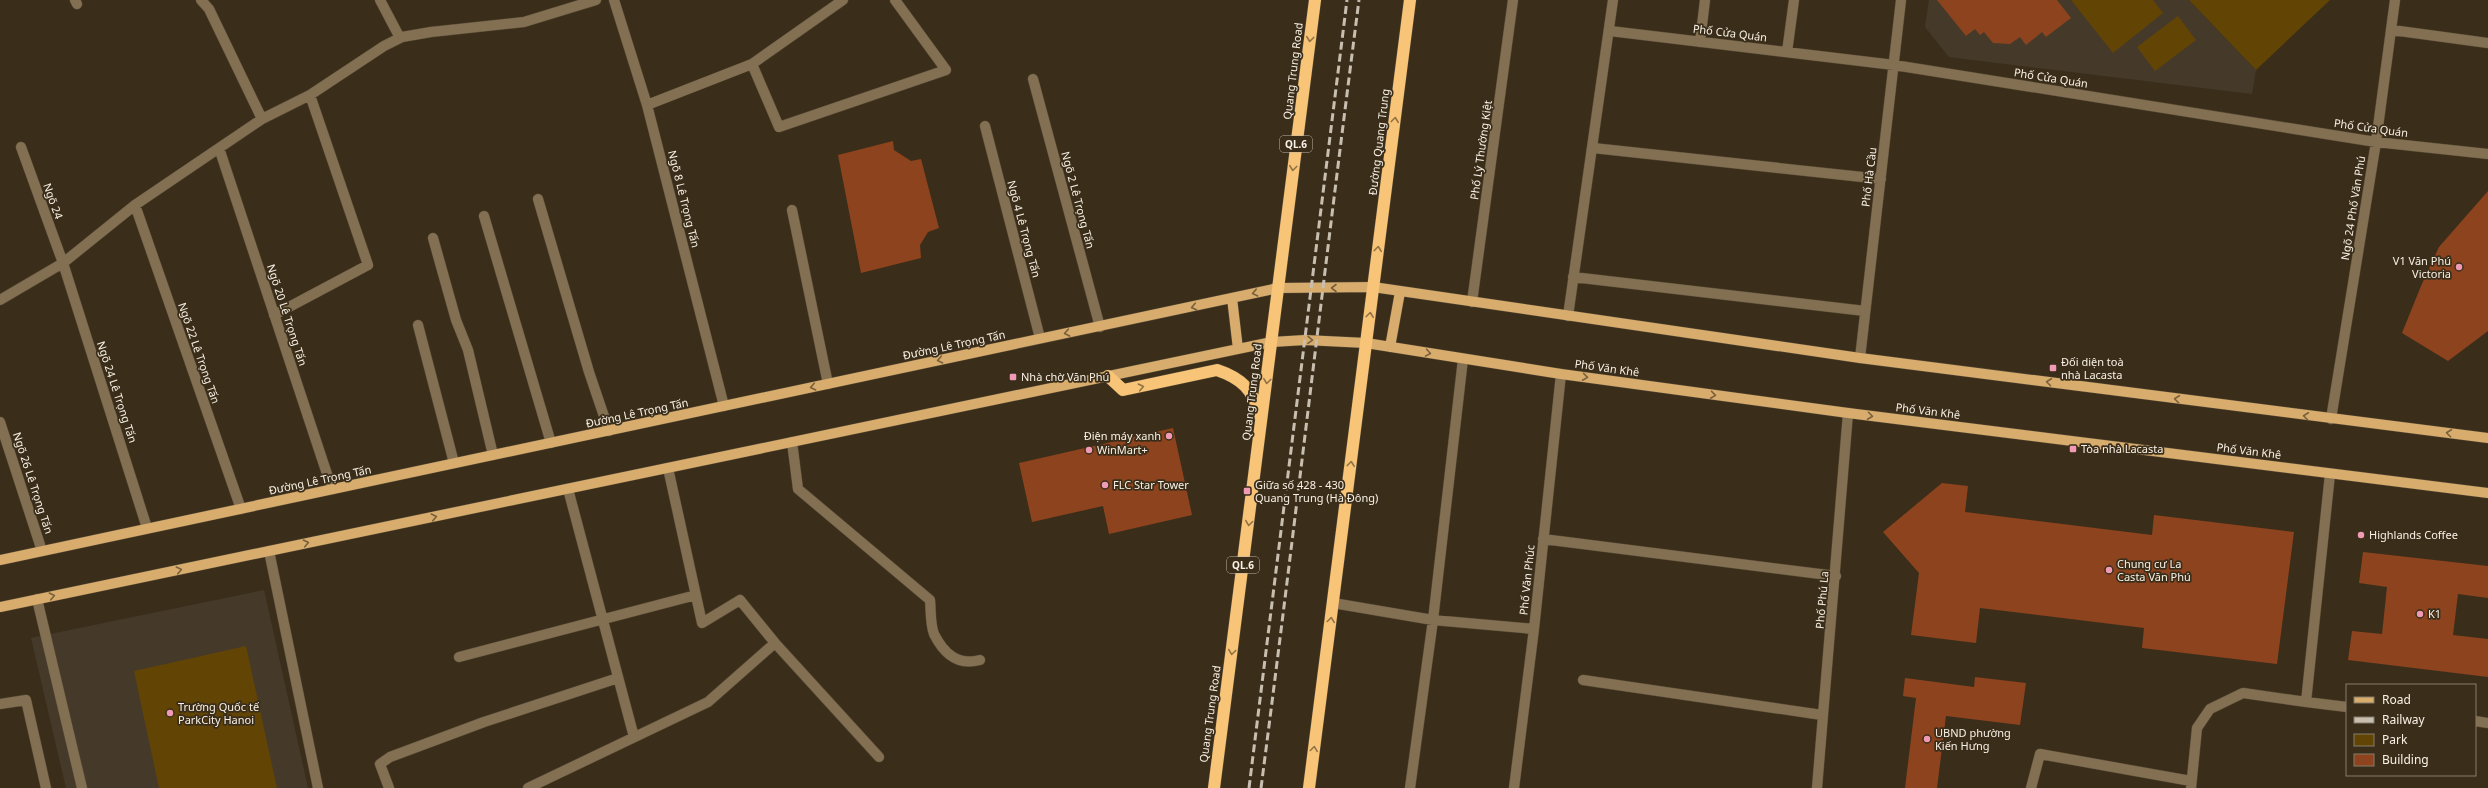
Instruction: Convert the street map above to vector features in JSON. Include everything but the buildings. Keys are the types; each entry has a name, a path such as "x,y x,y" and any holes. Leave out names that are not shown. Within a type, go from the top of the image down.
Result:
{"highway":[{"name":"Quang Trung Road","path":"1214,788 1315,0"},
{"name":"Đường Quang Trung","path":"1373,287 1410,0"},
{"path":"1309,788 1373,287"},
{"path":"1108,376 1123,390 1217,370 1231,375 1256,399 1261,426"}],"main road":[{"name":"Đường Lê Trọng Tấn","path":"0,560 454,463 551,444 1278,288 1373,287"},
{"path":"1373,287 1860,358 2488,438"},
{"path":"1390,346 1400,292"},
{"path":"1232,298 1238,349"},
{"name":"Phố Văn Khê","path":"1272,342 1305,340 1366,343 1561,374 1848,413 2488,494"},
{"path":"0,607 1272,342"}],"street":[{"path":"201,0 208,9 262,119"},
{"path":"380,0 400,38"},
{"path":"0,300 63,263 135,205 262,119 310,95 384,46 400,38 431,32 524,22 596,0"},
{"name":"Ngõ 8 Lê Trọng Tấn","path":"614,0 647,105 724,406"},
{"path":"647,105 752,64 843,0"},
{"path":"752,64 779,127 946,70 895,0"},
{"name":"Phố Lý Thường Kiệt","path":"1472,302 1513,0"},
{"path":"1568,316 1610,31 1613,0"},
{"path":"1700,42 1705,0"},
{"path":"1788,52 1794,0"},
{"name":"Phố Hà Cầu","path":"1860,358 1901,0"},
{"name":"Ngõ 24 Phố Văn Phú","path":"2331,419 2376,142 2395,0"},
{"path":"2392,30 2488,43"},
{"name":"Phố Cửa Quán","path":"1610,31 1894,65 2376,142 2488,154"},
{"name":"Ngõ 2 Lê Trọng Tấn","path":"1033,80 1100,327"},
{"path":"274,315 368,265 310,95"},
{"name":"Ngõ 4 Lê Trọng Tấn","path":"985,126 1040,338"},
{"name":"Ngõ 24","path":"20,147 63,263"},
{"name":"Ngõ 20 Lê Trọng Tấn","path":"219,148 332,489"},
{"path":"1592,148 1881,179"},
{"path":"538,199 589,372 609,431"},
{"name":"Ngõ 22 Lê Trọng Tấn","path":"135,205 241,508"},
{"path":"792,210 828,384"},
{"path":"484,216 551,444"},
{"path":"433,238 456,320 468,350 493,455"},
{"name":"Ngõ 24 Lê Trọng Tấn","path":"63,263 147,528"},
{"path":"1573,277 1865,311"},
{"path":"418,325 454,463"},
{"path":"1410,788 1433,620 1463,359"},
{"name":"Phố Văn Phúc","path":"1514,788 1534,629 1561,374"},
{"name":"Phố Phú La","path":"1817,788 1822,714 1836,576 1848,413"},
{"name":"Ngõ 26 Lê Trọng Tấn","path":"0,422 42,551"},
{"path":"792,442 798,489 930,600 934,633 952,658 967,663 980,660"},
{"path":"668,468 702,623 740,600 775,644 879,757"},
{"path":"2306,702 2330,474"},
{"path":"568,489 634,737"},
{"path":"1543,539 1836,576"},
{"path":"269,551 318,788"},
{"path":"459,657 602,618 696,595"},
{"path":"37,599 82,788"},
{"path":"1333,603 1433,620 1534,629"},
{"path":"528,788 708,702 775,644"},
{"path":"389,788 380,764 390,757 484,722 618,678"},
{"path":"1583,680 1822,714"},
{"path":"2031,788 2040,754 2191,785 2197,728 2210,709 2243,693 2346,707"},
{"path":"0,704 26,700 46,788"},
{"path":"2476,721 2488,723"}],"shaded area":[{"path":"1929,0 2189,0 2256,70 2252,94 1949,57 1925,27"},
{"name":"Trường Quốc tế ParkCity Hanoi","path":"264,590 308,788 66,788 31,638"}],"green space":[{"path":"2071,0 2153,0 2163,13 2113,53"},
{"path":"2189,0 2330,0 2256,70"},
{"path":"2178,16 2196,40 2155,71 2137,47"},
{"path":"246,646 277,788 159,788 134,671"}],"railway":[{"path":"1249,788 1347,0"},
{"path":"1261,788 1359,0"}],"place":[{"name":"V1 Văn Phú Victoria","path":"2459,267"},
{"name":"Đối diện toà nhà Lacasta","path":"2053,368"},
{"name":"Nhà chờ Văn Phú","path":"1013,377"},
{"name":"Điện máy xanh","path":"1169,436"},
{"name":"Tòa nhà Lacasta","path":"2073,449"},
{"name":"WinMart+","path":"1089,450"},
{"name":"FLC Star Tower","path":"1105,485"},
{"name":"Giữa số 428 - 430 Quang Trung (Hà Đông)","path":"1247,491"},
{"name":"Highlands Coffee","path":"2361,535"},
{"name":"Chung cư La Casta Văn Phú","path":"2109,570"},
{"name":"K1","path":"2420,614"},
{"name":"Trường Quốc tế ParkCity Hanoi","path":"170,713"},
{"name":"UBND phường Kiến Hưng","path":"1927,739"}]}
